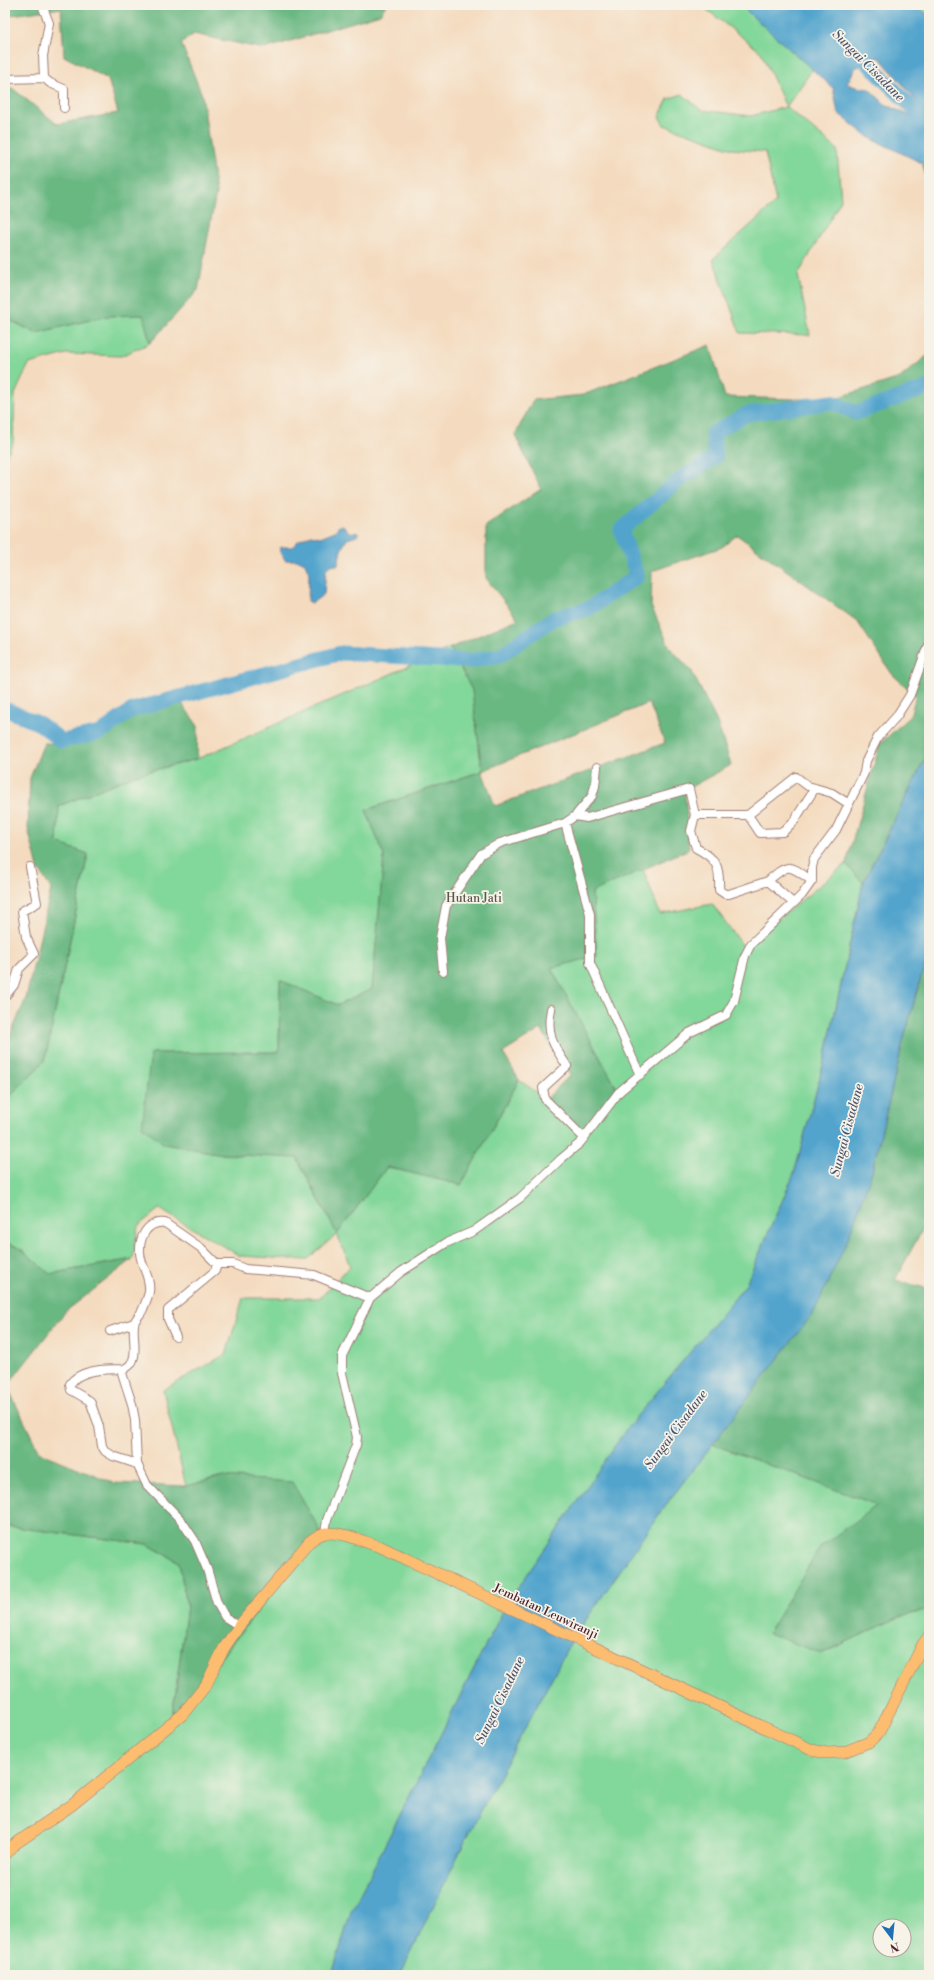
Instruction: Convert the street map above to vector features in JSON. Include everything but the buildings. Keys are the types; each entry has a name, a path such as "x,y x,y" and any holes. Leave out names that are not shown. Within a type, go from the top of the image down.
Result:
{"main road":[{"name":"Jembatan Leuwiranji","path":"325,1533 342,1535 381,1547 750,1722 812,1750 827,1753 844,1752 857,1748 868,1742 879,1732 923,1644 929,1636"},
{"path":"5,1855 15,1844 72,1805 182,1715 206,1685 224,1648 239,1626 309,1542 317,1536 325,1533"}],"street":[{"path":"42,5 49,23 43,56 44,78 50,84 64,89 64,108"},
{"path":"5,80 44,78"},
{"path":"325,1533 327,1520 356,1445 357,1437 342,1373 342,1356 370,1298 401,1272 446,1243 474,1231 520,1198 584,1138 619,1092 689,1033 726,1015 734,1001 745,956 751,944 802,895 812,881 812,867 814,859 836,830 864,773 866,762 878,737 896,717 910,695 929,642"},
{"path":"443,971 440,938 446,906 481,854 500,843 565,823 576,816 592,796 596,786 597,767"},
{"path":"695,815 748,814 796,777 808,786 832,793 849,804"},
{"path":"748,814 760,833 783,832 794,821 815,788"},
{"path":"576,816 587,818 689,789 695,815 691,831 696,848 712,857 720,872 719,890 725,894 730,894 768,881 783,868 789,867 795,869 812,881"},
{"path":"565,823 590,914 590,963 640,1075"},
{"path":"5,996 14,985 20,969 34,954 26,937 22,910 37,902 30,867"},
{"path":"768,881 793,903"},
{"path":"551,1009 549,1022 553,1044 567,1066 543,1088 545,1099 584,1138"},
{"path":"137,1464 113,1456 105,1451 102,1446 99,1426 90,1401 71,1390 70,1384 75,1377 85,1373 124,1369 131,1366 134,1360 134,1323 143,1310 149,1292 149,1277 140,1254 142,1235 152,1225 165,1223 201,1248 217,1264 233,1264 245,1269 314,1275 370,1298"},
{"path":"176,1336 168,1319 168,1310 215,1271 217,1264"},
{"path":"110,1331 134,1323"},
{"path":"124,1369 122,1373 132,1404 135,1420 137,1464 147,1485 181,1520 195,1541 207,1569 217,1603 225,1617 239,1626"}],"green space":[{"path":"5,5 386,5 380,14 264,49 194,34 181,43 202,95 216,193 198,290 150,343 143,315 107,316 36,333 5,318 5,92 12,88 57,124 118,113 108,79 64,56 61,8 5,16"},
{"path":"701,5 740,5 813,69 786,107 761,52"},
{"path":"915,5 929,5 929,16"},
{"path":"682,94 701,110 751,116 786,107 837,149 841,200 798,275 810,335 740,333 713,259 776,202 765,152 732,149 664,125 659,117 668,99"},
{"path":"922,163 929,170 929,189"},
{"path":"144,315 150,343 121,356 66,354 29,364 15,394 13,443 5,458 5,318 36,333 107,316"},
{"name":"Hutan Jati","path":"710,345 725,397 830,400 900,378 928,355 929,352 929,751 863,883 846,864 880,744 910,716 916,696 892,674 857,621 737,535 722,547 652,571 651,606 670,648 691,670 717,722 731,765 685,790 689,849 592,892 597,956 551,968 616,1087 580,1136 546,1099 570,1075 541,1029 503,1053 519,1080 461,1185 387,1167 337,1234 297,1158 223,1154 164,1144 142,1126 151,1053 279,1052 280,980 338,1005 372,989 384,856 366,810 482,771 472,690 450,648 518,619 486,578 486,526 541,489 515,435 533,400 583,395","holes":["649,703 665,743 495,806 482,771"]},
{"path":"450,648 472,690 482,771 366,810 384,856 372,989 338,1005 280,981 279,1052 151,1053 164,1144 223,1154 297,1158 337,1234 307,1260 240,1256 159,1209 138,1226 133,1259 49,1274 20,1248 5,1242 5,1101 45,1060 88,854 57,843 59,806 135,775 197,759"},
{"path":"175,694 198,726 197,759 135,775 59,806 57,843 88,854 45,1060 5,1101 5,1048 26,998 51,889 38,868 28,828 30,778 44,743 70,744 140,702"},
{"path":"846,864 863,883 825,1058 794,1174 745,1286 708,1332 505,1607 351,1912 332,1975 5,1975 5,1526 147,1544 179,1562 187,1606 172,1717 223,1477 186,1486 163,1390 226,1354 243,1298 320,1298 350,1266 337,1234 387,1167 461,1185 519,1080 546,1099 616,1087 551,968 597,956 592,892 643,869 660,914 712,904 744,947"},
{"path":"929,949 929,1217 895,1280 929,1289 929,1609 897,1618 821,1654 768,1633 820,1547 877,1505 712,1444 763,1377 872,1171 906,1030"},
{"path":"5,1242 20,1248 50,1274 133,1259 65,1312 7,1386 39,1452 114,1483 186,1486 223,1477 292,1482 321,1532 172,1719 187,1606 179,1562 147,1544 5,1526"},
{"path":"712,1444 878,1505 820,1547 821,1654 897,1618 929,1609 929,1975 400,1975 467,1837 572,1640 662,1510"}],"water":[{"path":"740,5 915,5 929,16 929,115 879,57 855,68 847,84 869,89 885,104 929,125 929,170 922,163 868,137 838,113 833,88"},
{"path":"343,525 349,532 359,533 357,536 347,539 341,550 338,565 330,565 326,570 324,594 312,603 308,601 309,573 305,563 299,560 285,560 280,550 281,547 292,547 298,541 311,535 320,537 335,531 338,527"},
{"path":"929,751 929,949 906,1030 872,1171 848,1239 814,1312 662,1510 572,1640 467,1837 400,1975 332,1975 351,1912 505,1607 627,1428 745,1286 794,1174 825,1058 863,883"}],"waterway":[{"name":"Sungai Cisadane","path":"852,48 929,124"},
{"path":"5,709 40,724 62,741 100,733 132,710 341,653 470,661 500,655 553,619 590,608 637,576 621,530 678,481 715,457 713,433 747,414 832,402 856,413 929,387"}]}
